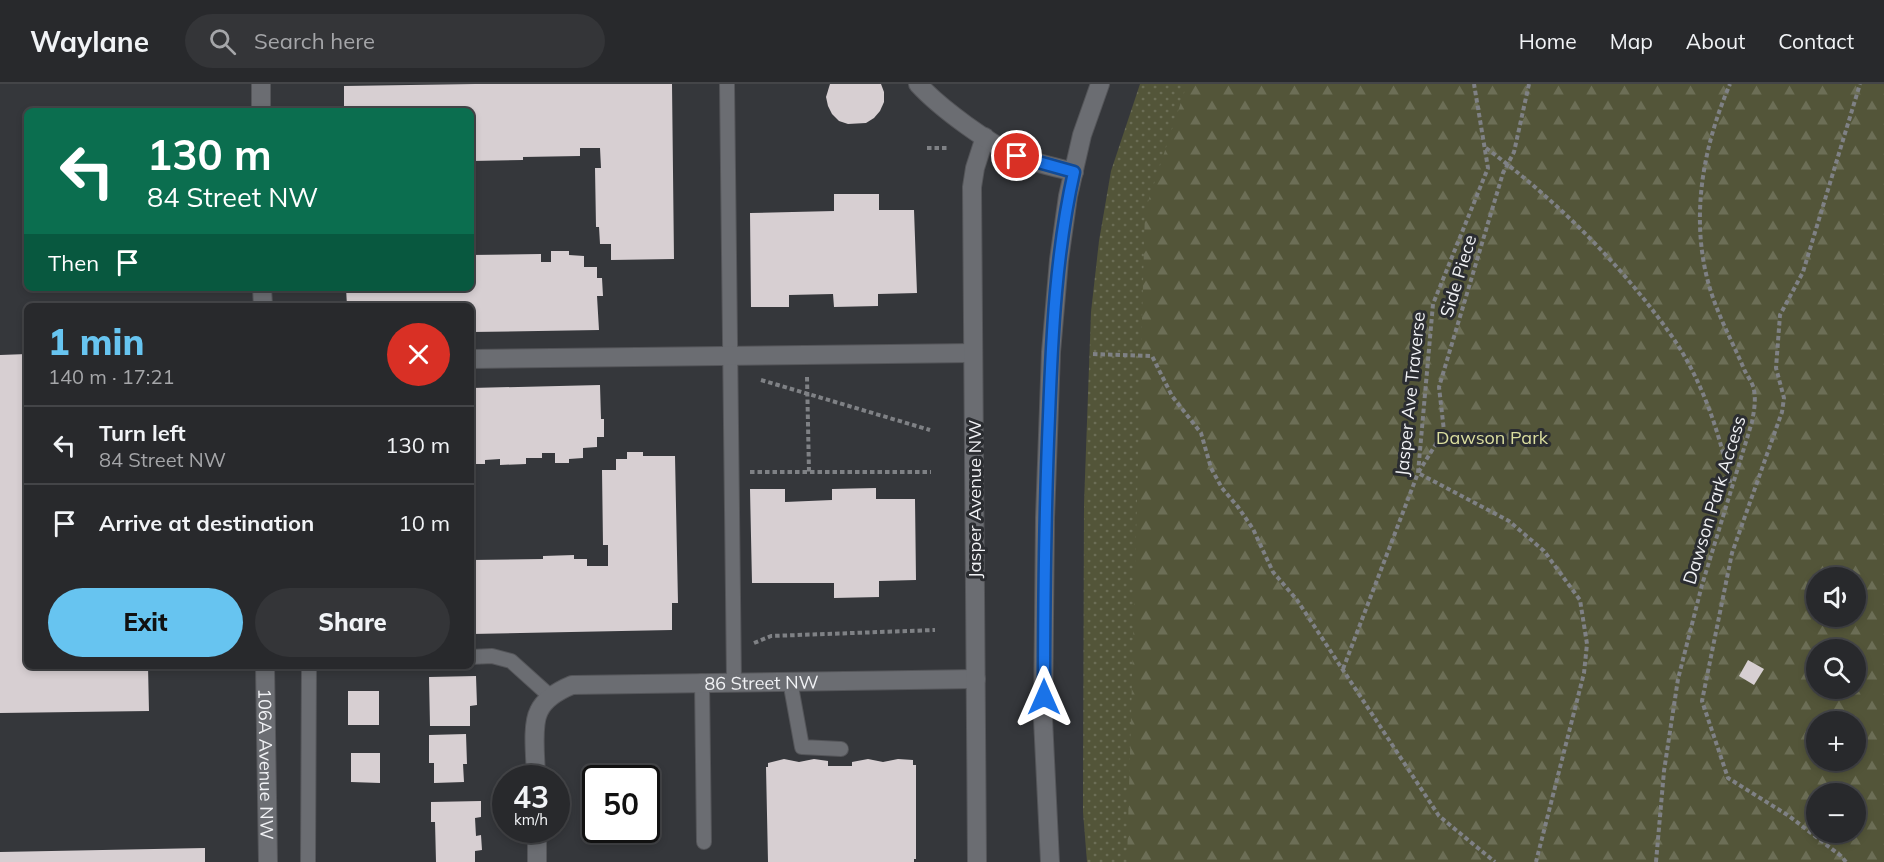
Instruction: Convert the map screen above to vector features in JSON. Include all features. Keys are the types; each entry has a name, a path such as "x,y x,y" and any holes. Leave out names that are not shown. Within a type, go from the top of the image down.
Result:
{"street":[{"path":"261,84 261,108"},
{"path":"918,84 955,116 1017,156 1074,172"},
{"path":"1050,862 1043,719 1045,518 1054,309 1068,196 1082,135 1100,84"},
{"name":"Jasper Avenue NW","path":"976,862 972,187 975,168 985,137"},
{"path":"474,359 731,364 807,356 973,353"},
{"name":"106A Avenue NW","path":"266,669 268,862"},
{"name":"86 Street NW","path":"551,697 572,685 585,683 976,679"},
{"path":"536,765 536,726 539,711 551,697"},
{"path":"537,843 537,862"}],"lane":[{"path":"727,84 734,681"},
{"path":"474,657 492,656 511,661 551,697"},
{"path":"308,862 309,669"},
{"path":"702,681 704,842"},
{"path":"790,681 802,747 841,749"}],"path":[{"name":"Jasper Ave Traverse","path":"1343,670 1418,473 1433,304 1488,168 1474,84"},
{"name":"Side Piece","path":"1418,473 1444,431 1439,387 1503,173 1514,152 1529,84"},
{"name":"Dawson Park Access","path":"1656,862 1664,771 1678,679 1702,585 1752,422 1755,402 1754,387 1717,308 1704,264 1698,211 1708,151 1730,84"},
{"path":"1846,862 1790,816 1728,778 1702,701 1732,553 1782,412 1784,398 1776,368 1780,315 1803,272 1860,84"},
{"path":"927,148 947,148"},
{"path":"1485,148 1570,218 1613,263 1671,336 1692,372 1712,417 1731,488"},
{"path":"1093,354 1152,356 1172,396 1197,426 1211,468 1222,488 1253,529 1273,572 1297,600 1439,816 1495,862"},
{"path":"807,356 810,472"},
{"path":"731,364 807,393 930,430"},
{"path":"732,472 931,472"},
{"path":"1418,473 1509,521 1544,551 1580,600 1587,644 1584,673 1536,862"},
{"path":"746,646 771,636 935,630"}],"green space":[{"path":"1140,84 1247,84 1194,862 1087,862 1083,812 1084,504 1091,312 1099,241 1111,171"},
{"name":"Dawson Park","path":"1187,84 1884,84 1884,862 1127,862 1145,211"}],"building":[{"path":"672,84 674,259 611,260 611,244 600,244 599,227 596,227 595,168 601,168 600,148 580,148 580,156 474,161 474,108 344,108 344,86"},
{"path":"830,84 881,84 884,102 874,118 866,123 848,124 839,121 828,106 826,97"},
{"path":"834,194 879,194 879,210 914,210 917,293 878,294 878,306 834,307 833,294 789,295 789,307 751,307 750,213 834,211"},
{"path":"551,251 569,251 569,255 584,256 584,267 597,267 597,278 602,278 603,296 597,296 599,330 474,332 474,303 347,303 346,291 474,291 474,255 541,254 541,262 551,262"},
{"path":"24,354 24,669 148,669 149,711 0,713 0,355"},
{"path":"600,385 604,437 597,437 597,447 583,448 583,458 569,459 569,463 555,463 555,453 542,453 542,458 526,458 526,464 500,465 500,459 485,460 485,464 474,464 474,388"},
{"path":"627,452 643,452 643,456 675,456 678,603 672,603 672,630 474,634 474,560 543,559 543,556 574,555 574,559 587,559 587,566 608,566 608,545 603,545 602,470 616,470 616,459 627,459"},
{"path":"876,488 876,499 915,499 916,580 879,581 879,597 834,598 834,583 752,583 750,489 785,489 785,502 832,500 832,489"},
{"path":"1748,660 1764,669 1754,685 1739,676"},
{"path":"476,676 477,705 470,706 470,726 430,726 429,677"},
{"path":"348,691 379,691 379,725 348,725"},
{"path":"466,734 467,764 463,764 464,782 434,783 434,763 429,763 429,735"},
{"path":"351,753 380,753 380,783 351,782"},
{"path":"784,759 799,762 814,759 828,761 828,766 852,766 852,762 868,759 883,762 898,759 913,760 913,765 916,765 916,859 914,862 768,862 766,767 768,763"},
{"path":"481,801 481,817 475,818 476,836 481,835 482,850 475,851 475,862 436,862 435,822 431,822 431,802"},
{"path":"205,848 205,862 0,862 0,852"}],"route":[{"path":"1017,156 1074,172 1068,196 1059,260 1051,352 1045,518 1044,697"}]}
